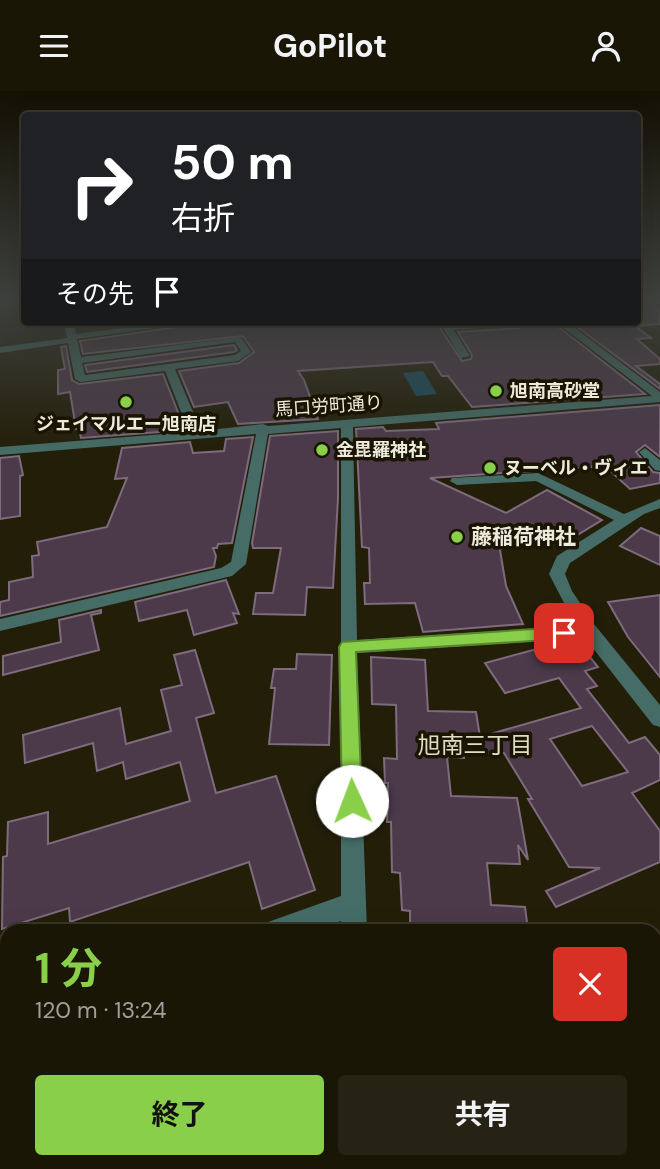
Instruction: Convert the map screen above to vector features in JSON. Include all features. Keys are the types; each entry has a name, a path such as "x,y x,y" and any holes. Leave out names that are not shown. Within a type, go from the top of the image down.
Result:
{"street":[{"path":"75,351 80,379 238,358 246,351"},
{"path":"77,361 148,351"},
{"path":"462,351 465,356"},
{"path":"599,351 660,398"},
{"path":"169,367 196,434"},
{"name":"馬口労町通り","path":"0,451 660,398"},
{"path":"347,424 348,647 354,924"},
{"path":"0,625 226,572 238,564 263,428"},
{"path":"645,452 660,467"},
{"path":"457,481 538,477 625,520"},
{"path":"660,503 625,520 563,560 558,568 560,585 591,631 660,719"},
{"path":"348,647 591,631"},
{"path":"297,924 354,904"}],"water":[{"path":"423,371 437,394 416,396 403,373"}],"building":[{"name":"ジェイマルエー旭南店","path":"62,351 67,351 72,380 79,384 163,374 185,430 81,438 79,428 76,429 70,392 58,394 58,370 65,369"},
{"path":"82,351 107,351 83,354"},
{"path":"187,351 235,351 87,372 85,365"},
{"path":"456,351 462,361 471,359 470,351 590,351 645,394 472,407 448,376 442,376 433,362 298,371 318,419 238,424 228,402 194,407 179,371 239,363 254,352"},
{"path":"610,351 651,351 660,359 660,364 636,366 660,384 660,389"},
{"path":"660,405 660,457 645,445 636,452 653,472 660,473 660,483 630,489 605,466 430,478 506,513 547,490 602,520 569,540 564,537 558,540 529,523 500,550 506,586 523,624 423,632 415,603 365,604 364,583 370,583 369,548 362,547 356,429 439,429 436,423"},
{"path":"338,431 338,498 333,588 307,587 305,615 253,614 256,593 273,593 281,548 253,548 252,543 270,436"},
{"path":"253,437 232,543 218,544 217,548 213,548 216,556 214,567 0,616 0,602 9,600 9,582 33,577 32,556 39,555 37,542 107,527 127,478 115,479 122,448 190,442 193,453 224,451 226,439"},
{"path":"19,456 23,475 20,476 20,516 0,519 0,458"},
{"path":"641,528 660,536 660,565 620,546"},
{"path":"226,580 239,614 233,613 237,623 194,635 187,610 139,621 135,602"},
{"path":"660,595 660,677 628,637 608,602"},
{"path":"101,610 101,613 91,615 99,650 3,675 3,656 61,642 59,620"},
{"path":"577,641 598,667 585,671 597,686 587,689 629,743 645,737 660,755 660,780 632,793 660,831 660,862 556,907 546,891 600,868 569,867 504,753 463,753 464,758 447,757 451,796 517,798 528,860 518,845 520,864 487,863 491,905 525,907 527,924 410,924 410,911 402,910 400,873 392,872 391,822 387,822 388,783 385,783 384,758 397,759 396,705 372,704 371,657 425,660 428,711 476,712 480,737 581,708 559,678 505,693 485,663 563,642","holes":["592,726 628,772 582,786 550,739"]},
{"path":"195,650 214,713 196,718 216,793 276,776 315,890 262,909 249,862 70,922 69,908 18,924 2,924 3,857 7,856 8,822 48,812 48,844 190,801 180,762 126,779 123,762 97,771 93,743 25,763 23,735 120,708 126,744 171,731 161,690 182,685 174,655"},
{"path":"297,654 332,655 329,745 269,744 275,688 271,688 274,669 296,669"}],"place":[{"name":"旭南高砂堂","path":"496,391"},
{"name":"ジェイマルエー旭南店","path":"126,402"},
{"name":"金毘羅神社","path":"322,450"},
{"name":"ヌーベル・ヴィエ","path":"490,468"},
{"name":"藤稲荷神社","path":"457,537"}],"district":[{"name":"旭南三丁目","path":"475,745"}],"route":[{"path":"352,801 348,647 564,633"}]}
